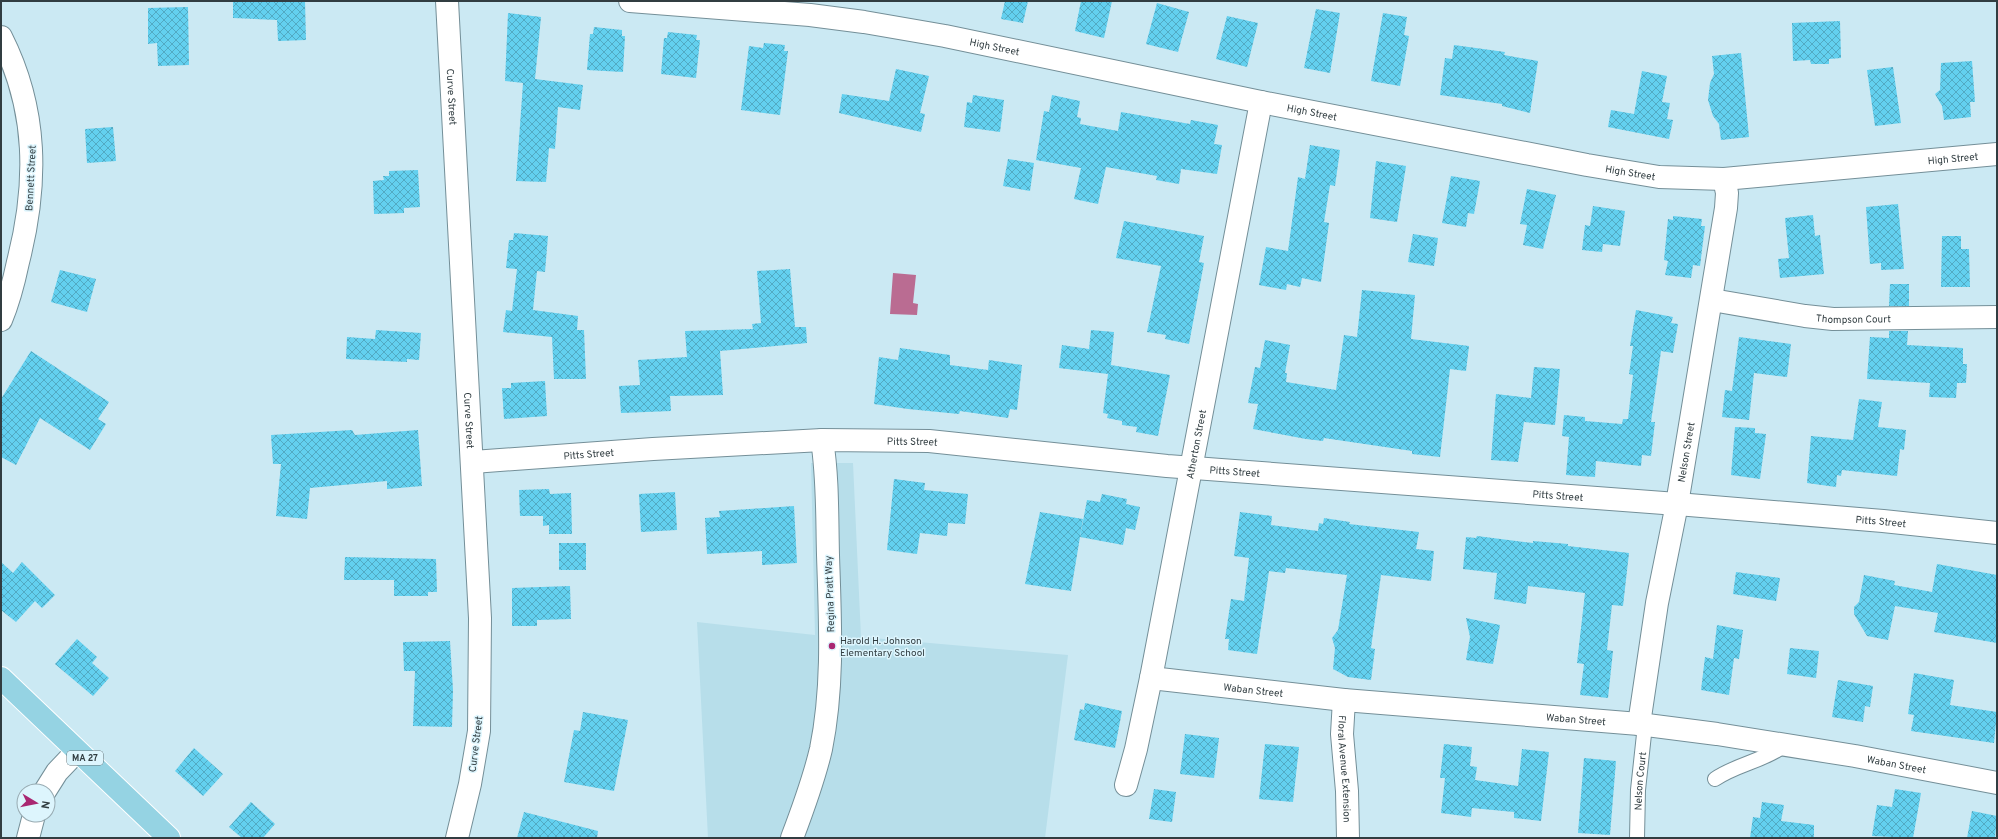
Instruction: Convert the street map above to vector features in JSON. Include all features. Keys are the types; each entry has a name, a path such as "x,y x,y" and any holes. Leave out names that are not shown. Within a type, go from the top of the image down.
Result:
{"main road":[{"name":"MA 27","path":"1,678 169,838"}],"street":[{"name":"Curve Street","path":"447,1 473,462 480,618 479,731 470,784 457,838"},
{"name":"High Street","path":"630,1 810,8 864,22 945,36 1261,102 1659,177 1724,179 1997,154"},
{"name":"Bennett Street","path":"1,37 22,91 32,140 31,193 27,224 14,280 1,320"},
{"name":"Atherton Street","path":"1126,785 1136,749 1193,468 1261,102"},
{"name":"Nelson Street","path":"1642,725 1657,604 1678,504 1726,208 1727,193 1724,179"},
{"name":"Thompson Court","path":"1712,300 1805,316 1833,318 1997,317"},
{"name":"Pitts Street","path":"473,462 653,449 822,440 929,441 1193,468 1678,504 1883,521 1997,533"},
{"name":"Regina Pratt Way","path":"792,838 806,800 821,749 829,685 831,650 828,542 826,473 822,440"},
{"name":"Waban Street","path":"1151,678 1344,700 1642,725 1785,745 1997,783"},
{"name":"Floral Avenue Extension","path":"1344,700 1342,734 1347,791 1348,838"},
{"path":"50,783 57,772 77,751"},
{"path":"28,838 32,823"}],"lane":[{"name":"Nelson Court","path":"1637,838 1642,725"},
{"path":"1715,779 1725,772 1765,758 1785,745"}],"shaded area":[{"path":"893,273 916,275 913,303 918,304 917,315 890,314"},
{"name":"Harold H. Johnson Elementary School","path":"811,463 853,463 861,637 1068,655 1045,838 708,838 697,622 815,635"}],"building":[{"path":"233,1 305,1 306,40 278,41 277,20 233,18"},
{"path":"1005,1 1028,1 1023,23 1001,19"},
{"path":"1081,1 1112,1 1104,38 1075,31"},
{"path":"1157,3 1189,12 1178,52 1146,44"},
{"path":"188,7 189,65 158,66 157,43 148,44 148,8"},
{"path":"1316,9 1340,13 1330,73 1304,68"},
{"path":"508,13 541,17 535,79 583,85 580,110 558,107 555,149 549,148 546,182 516,181 523,83 505,81"},
{"path":"1383,13 1407,17 1404,35 1409,36 1400,86 1371,81"},
{"path":"1227,16 1258,23 1247,67 1216,59"},
{"path":"1840,21 1841,58 1829,59 1829,64 1811,64 1810,60 1793,61 1792,23"},
{"path":"594,27 622,30 622,36 625,36 623,72 587,70 590,34 593,34"},
{"path":"668,32 697,35 696,40 700,40 696,78 661,74 664,38 667,38"},
{"path":"764,43 785,45 784,51 788,51 780,115 741,110 749,46 763,48"},
{"path":"1454,45 1505,52 1504,55 1538,61 1530,113 1502,106 1502,104 1440,95 1445,58 1452,59"},
{"path":"1741,53 1749,137 1721,140 1719,124 1713,116 1708,100 1710,83 1714,74 1712,56"},
{"path":"1972,61 1975,102 1970,102 1971,117 1944,120 1942,106 1935,94 1940,90 1941,63"},
{"path":"1893,67 1901,123 1875,126 1867,70"},
{"path":"896,69 929,76 920,113 925,114 921,132 839,113 842,94 889,101"},
{"path":"1642,71 1667,76 1662,102 1670,103 1667,119 1673,120 1669,139 1608,127 1611,110 1634,114"},
{"path":"973,95 1004,100 1000,132 964,127 967,102 972,103"},
{"path":"1052,95 1080,101 1077,117 1081,118 1080,124 1118,131 1121,112 1190,124 1191,120 1218,125 1214,144 1222,145 1217,174 1181,169 1179,184 1156,180 1157,176 1106,167 1098,204 1074,199 1081,168 1036,160 1044,111 1049,112"},
{"path":"113,127 116,161 87,163 85,129"},
{"path":"1310,145 1340,150 1335,186 1330,185 1324,222 1329,223 1321,282 1302,278 1300,287 1287,284 1286,290 1259,285 1266,247 1288,251 1298,177 1305,179"},
{"path":"1008,159 1034,163 1030,191 1003,186"},
{"path":"1376,161 1406,166 1397,222 1370,218"},
{"path":"418,170 420,207 404,208 404,213 374,214 373,181 384,180 383,176 389,176 389,171"},
{"path":"1451,176 1480,181 1474,214 1468,213 1466,227 1442,223"},
{"path":"1527,189 1556,195 1543,249 1523,245 1527,225 1520,224"},
{"path":"1898,204 1904,269 1881,270 1881,263 1870,264 1866,207"},
{"path":"1593,206 1625,211 1620,246 1603,244 1602,252 1582,250 1585,225 1590,226"},
{"path":"1813,215 1815,236 1820,235 1824,274 1780,278 1778,259 1789,258 1785,218"},
{"path":"1673,216 1702,219 1701,226 1705,226 1700,266 1693,265 1691,278 1665,275 1668,261 1664,260 1668,219 1673,220"},
{"path":"1124,221 1204,236 1199,262 1204,263 1189,344 1165,339 1166,335 1147,332 1161,266 1116,258"},
{"path":"514,233 548,236 545,272 537,271 533,310 578,316 577,330 584,330 586,379 554,379 552,337 503,332 506,310 512,311 517,269 506,268 509,240 513,240"},
{"path":"1413,234 1438,238 1434,266 1408,262"},
{"path":"1942,236 1961,236 1961,249 1969,249 1970,287 1941,287"},
{"path":"790,269 795,327 806,327 807,343 720,351 723,395 670,396 671,411 621,413 619,386 640,385 638,360 687,357 685,331 753,329 752,324 761,323 757,271"},
{"path":"60,270 96,279 87,312 51,302"},
{"path":"1890,284 1909,284 1909,306 1889,306"},
{"path":"1362,290 1415,295 1411,339 1469,346 1466,371 1450,369 1440,457 1412,454 1412,451 1324,438 1323,441 1306,439 1253,429 1258,404 1248,403 1255,367 1260,368 1265,340 1290,345 1285,373 1287,373 1286,382 1336,390 1344,335 1357,337"},
{"path":"1636,310 1673,317 1671,323 1678,324 1673,353 1661,351 1651,422 1655,422 1651,456 1642,455 1641,466 1596,461 1595,477 1566,475 1569,437 1562,436 1564,415 1585,417 1585,421 1622,424 1623,419 1628,419 1633,375 1629,374 1633,346 1630,346"},
{"path":"376,330 421,333 419,360 407,359 407,362 346,359 347,337 375,339"},
{"path":"1091,330 1114,332 1111,365 1170,375 1158,436 1136,432 1137,427 1122,425 1122,421 1107,418 1108,414 1103,413 1108,374 1059,368 1062,345 1089,349"},
{"path":"1889,331 1908,331 1907,345 1963,348 1963,364 1967,364 1966,383 1957,383 1956,398 1929,397 1930,383 1867,379 1870,337 1889,338"},
{"path":"1739,337 1791,344 1787,377 1754,373 1749,420 1722,417 1725,390 1732,391"},
{"path":"900,348 950,355 950,365 988,370 989,360 1022,365 1017,410 1010,409 1008,418 960,411 959,414 874,404 879,357 898,360"},
{"path":"31,351 109,402 98,419 106,424 90,450 40,418 16,465 1,457 1,399"},
{"path":"1534,367 1560,369 1555,425 1524,422 1518,462 1491,460 1496,394 1531,398"},
{"path":"545,381 547,416 504,419 502,388 511,388 511,383"},
{"path":"1859,399 1882,402 1878,427 1906,430 1904,450 1900,449 1897,476 1842,470 1841,476 1837,475 1836,487 1807,483 1811,436 1853,440"},
{"path":"1735,427 1755,428 1755,433 1766,434 1760,479 1731,475"},
{"path":"352,430 355,435 418,430 422,486 387,489 387,481 310,488 307,519 276,516 281,464 273,464 271,435"},
{"path":"894,479 925,483 924,490 968,494 965,524 948,523 947,536 920,533 917,554 887,550"},
{"path":"549,489 550,494 571,493 572,534 549,534 549,525 543,526 543,516 520,516 519,490"},
{"path":"675,492 677,530 641,532 639,494"},
{"path":"1102,494 1127,499 1126,504 1140,507 1135,530 1126,528 1123,545 1080,537 1087,500 1100,502"},
{"path":"794,506 797,563 762,565 762,551 707,554 705,518 720,517 719,511"},
{"path":"1040,512 1083,519 1071,591 1025,584"},
{"path":"1240,512 1272,516 1271,525 1318,531 1319,523 1323,524 1324,518 1350,522 1349,524 1419,532 1416,549 1434,551 1431,581 1381,575 1371,648 1375,649 1371,680 1348,677 1333,669 1335,648 1332,638 1338,630 1347,575 1286,568 1285,573 1269,571 1257,654 1228,650 1229,639 1225,639 1231,599 1244,601 1249,558 1234,556"},
{"path":"1477,536 1533,543 1533,541 1568,544 1568,546 1629,553 1623,606 1612,605 1607,650 1613,651 1608,698 1580,695 1584,664 1577,663 1585,593 1528,586 1526,604 1494,599 1497,573 1463,569 1466,537 1476,538"},
{"path":"559,543 586,543 586,570 559,570"},
{"path":"345,557 436,559 437,592 428,592 428,596 394,596 394,580 344,580"},
{"path":"1,562 13,573 22,562 55,595 42,608 35,601 16,622 1,610"},
{"path":"1937,564 1997,575 1997,643 1934,632 1938,613 1895,606 1888,640 1867,636 1854,614 1854,607 1859,602 1864,575 1895,581 1894,585 1932,592"},
{"path":"1736,572 1780,578 1776,601 1733,594"},
{"path":"570,586 571,619 537,620 537,626 512,626 512,588"},
{"path":"1466,618 1500,625 1493,664 1466,660 1470,637"},
{"path":"1717,625 1743,630 1739,659 1734,658 1729,695 1701,690 1705,657 1713,659"},
{"path":"77,639 97,657 92,663 109,678 93,696 55,664"},
{"path":"450,641 453,690 452,727 413,726 415,671 404,671 403,642"},
{"path":"1790,648 1819,651 1816,678 1787,674"},
{"path":"1914,673 1954,680 1950,705 1997,712 1994,743 1911,731 1914,715 1908,714"},
{"path":"1838,680 1873,686 1870,707 1865,706 1863,722 1832,717"},
{"path":"1085,703 1122,711 1115,748 1074,740 1080,709 1084,710"},
{"path":"583,712 628,720 614,791 564,782 574,730 580,731"},
{"path":"1185,734 1219,738 1214,778 1180,774"},
{"path":"1265,744 1299,747 1293,802 1259,799"},
{"path":"1444,744 1472,747 1470,766 1477,767 1475,780 1518,786 1522,749 1549,752 1541,821 1514,818 1514,812 1472,808 1471,817 1441,813 1445,778 1440,778"},
{"path":"194,748 223,774 203,796 175,771"},
{"path":"1584,758 1616,761 1610,835 1578,833"},
{"path":"1154,789 1176,792 1172,822 1149,819"},
{"path":"1895,789 1921,793 1913,838 1872,836 1877,805 1892,807"},
{"path":"251,802 275,824 263,838 242,838 229,827"},
{"path":"1762,802 1784,805 1781,821 1814,825 1814,838 1750,838 1753,817 1760,818"},
{"path":"1972,811 1997,816 1995,838 1967,838"},
{"path":"524,812 598,831 597,838 517,838"}],"place":[{"name":"Harold H. Johnson Elementary School","path":"832,646"}]}
